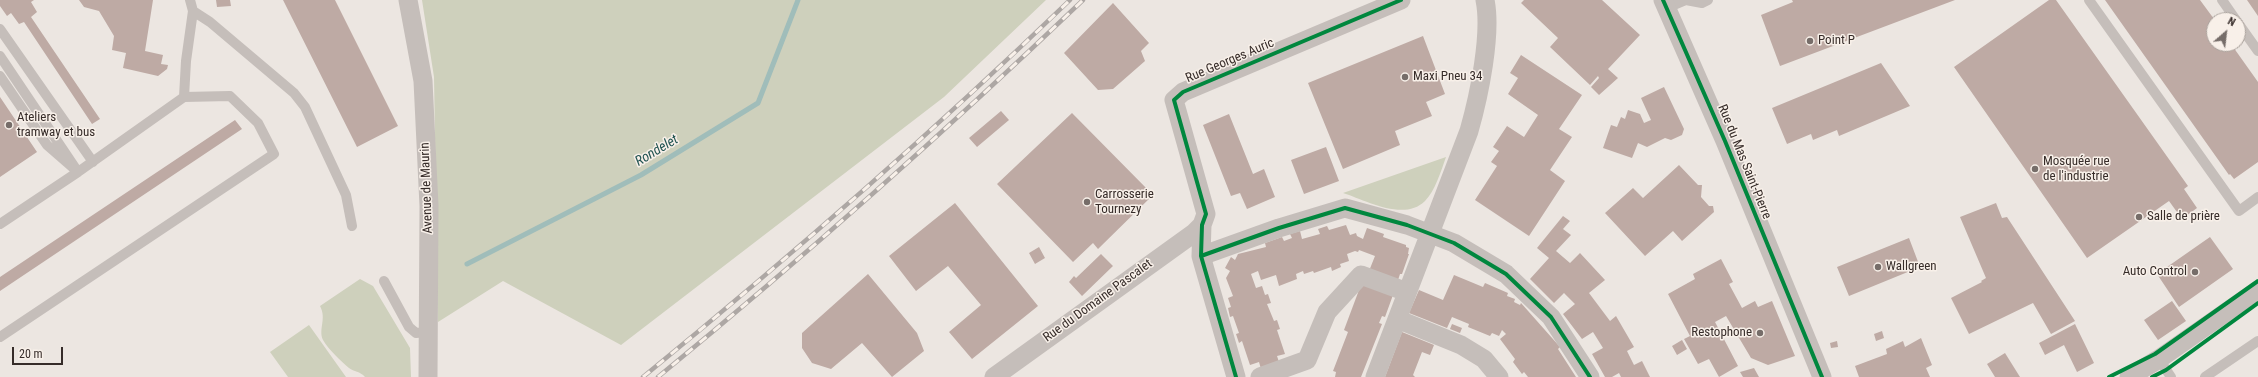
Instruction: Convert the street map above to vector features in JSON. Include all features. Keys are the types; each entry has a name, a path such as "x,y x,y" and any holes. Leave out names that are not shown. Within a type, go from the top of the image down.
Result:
{"street":[{"name":"Avenue de Maurin","path":"408,0 423,81 429,206 428,377"},
{"name":"Rue Georges Auric","path":"1236,377 1201,256 1202,225 1206,214 1174,100 1178,95 1401,0"},
{"path":"1375,377 1469,131 1478,100 1488,16 1484,0"},
{"name":"Rue du Mas Saint-Pierre","path":"1665,4 1725,141 1822,377"},
{"path":"1201,256 1279,228 1345,208 1407,225 1454,243 1506,274 1551,317 1590,377"},
{"name":"Rue du Domaine Pascalet","path":"994,377 1194,233 1202,225"},
{"path":"1260,377 1307,360 1327,312 1361,274 1407,292"},
{"path":"2129,377 2159,359 2258,290"},
{"path":"1397,319 1461,345 1484,359 1499,377"}],"lane":[{"path":"184,97 186,61 193,11 190,0"},
{"path":"1665,4 1686,0 1702,3 1708,0"},
{"path":"2089,0 2239,211 2258,197"},
{"path":"2222,0 2230,12"},
{"path":"193,11 210,22 294,93 305,108 346,195 352,226"},
{"path":"0,29 93,162"},
{"path":"2246,34 2258,51"},
{"path":"0,56 78,172"},
{"path":"0,76 47,145 78,172"},
{"path":"0,224 93,162 184,97 230,96 258,123 274,154 0,337"},
{"path":"384,281 409,327 416,333 428,332"},
{"path":"2205,377 2258,341"},
{"path":"2159,359 2171,377"}],"green space":[{"path":"422,0 1046,0 944,97 621,345 503,281 438,322 434,77"},
{"path":"1446,157 1429,197 1416,207 1406,210 1384,208 1343,193"},
{"path":"360,279 373,286 410,348 411,377 365,377 349,368 325,344 321,332 323,315 320,306"},
{"path":"309,325 346,377 288,377 270,352"}],"building":[{"path":"0,0 34,0 31,2 37,12 31,17 100,119 92,124 24,22 19,24 11,13 7,16 0,6"},
{"path":"79,0 153,0 145,51 163,55 161,64 168,65 167,69 158,76 123,68 126,53 112,50 114,36 99,11 84,7"},
{"path":"216,0 230,0 231,6 217,7"},
{"path":"283,0 335,0 398,126 357,147"},
{"path":"1524,0 1602,0 1640,35 1608,69 1618,78 1599,95 1591,87 1599,78 1598,76 1590,85 1550,47 1558,38 1521,3"},
{"name":"Point P","path":"1792,0 1955,0 1780,66 1761,15 1793,2"},
{"path":"2049,0 2056,0 2188,186 2184,189 2197,208 2182,219 2169,201 2087,258 1954,67"},
{"path":"2105,0 2200,0 2209,12 2206,12 2206,52 2237,52 2258,82 2258,162 2234,179 2230,174 2229,175"},
{"path":"2247,0 2258,0 2258,16"},
{"path":"1113,3 1149,43 1141,51 1145,61 1113,89 1098,90 1064,53"},
{"path":"1423,36 1445,94 1426,102 1432,116 1395,131 1400,145 1343,169 1308,83"},
{"path":"1521,55 1582,95 1559,129 1572,137 1550,170 1565,181 1529,236 1475,200 1497,166 1491,162 1499,151 1493,147 1507,126 1524,137 1538,115 1508,94 1518,78 1510,73"},
{"path":"1881,63 1910,106 1839,136 1837,130 1813,140 1811,134 1787,144 1772,108"},
{"path":"1664,87 1684,129 1682,135 1671,140 1665,138 1647,147 1638,143 1632,158 1603,148 1611,125 1617,127 1621,117 1625,119 1628,110 1640,114 1644,123 1651,120 1641,98"},
{"name":"Ateliers tramway et bus","path":"0,97 37,152 0,177"},
{"path":"1001,111 1009,120 977,147 969,138"},
{"path":"1072,113 1153,195 1098,249 1093,243 1073,262 997,184"},
{"path":"1229,114 1253,174 1264,169 1275,197 1247,209 1240,193 1231,196 1203,125"},
{"path":"235,120 242,129 0,291 0,277"},
{"path":"1326,147 1339,181 1304,194 1291,160"},
{"path":"1679,165 1698,185 1702,185 1701,197 1709,206 1713,206 1714,212 1682,241 1673,231 1645,256 1605,213 1633,188 1643,198"},
{"path":"955,203 1038,306 972,359 949,332 981,305 948,266 916,291 889,256"},
{"path":"1996,203 2002,218 2007,217 2075,321 2051,334 2033,303 1969,334 1951,298 1982,282 1981,281 1986,278 1960,217"},
{"path":"1563,216 1570,221 1563,229 1571,235 1556,251 1570,263 1580,253 1605,280 1589,293 1610,321 1616,316 1634,347 1627,351 1634,365 1642,361 1650,377 1621,377 1619,373 1612,377 1605,377 1592,354 1603,348 1593,332 1582,339 1563,314 1575,304 1564,293 1554,303 1530,279 1549,258 1537,248"},
{"path":"1346,225 1350,235 1356,233 1357,236 1363,239 1367,228 1384,234 1383,237 1406,245 1406,247 1409,248 1409,254 1402,274 1400,274 1398,280 1369,271 1375,256 1359,250 1358,252 1355,251 1347,254 1349,261 1340,264 1341,267 1332,271 1331,267 1314,273 1313,271 1304,274 1303,271 1296,274 1297,279 1279,286 1276,275 1261,280 1258,271 1251,274 1256,288 1262,286 1265,295 1268,294 1271,303 1267,304 1274,321 1277,320 1280,329 1277,330 1285,354 1277,356 1279,362 1261,369 1259,362 1250,365 1242,341 1239,343 1236,334 1239,333 1233,316 1230,317 1228,308 1231,307 1228,298 1233,296 1226,278 1230,271 1225,268 1231,257 1235,260 1238,254 1266,247 1265,243 1282,237 1284,241 1292,238 1290,234 1300,231 1302,239 1320,234 1318,229 1327,226 1329,230"},
{"name":"Auto Control","path":"2210,237 2233,269 2179,307 2157,274"},
{"name":"Wallgreen","path":"1909,238 1920,267 1849,296 1837,267"},
{"path":"1039,247 1045,258 1035,264 1029,253"},
{"path":"1101,254 1113,266 1082,296 1069,282 1074,276 1076,278"},
{"path":"1721,259 1733,282 1729,284 1742,308 1755,301 1758,307 1772,301 1795,356 1768,365 1751,358 1726,316 1715,322 1738,366 1719,377 1709,359 1698,364 1684,339 1690,336 1668,294 1695,279 1693,274"},
{"path":"868,274 917,333 924,351 892,377 862,343 831,369 812,363 802,348 802,333"},
{"path":"1454,275 1483,287 1485,283 1508,293 1507,296 1515,299 1514,302 1520,305 1521,303 1560,347 1558,349 1576,377 1528,377 1524,372 1522,374 1513,362 1515,359 1500,339 1506,334 1502,330 1499,336 1492,333 1490,336 1468,327 1469,324 1452,317 1447,328 1409,313 1419,290 1443,300"},
{"path":"1362,282 1393,295 1385,317 1382,316 1379,323 1382,324 1361,377 1335,377 1336,372 1333,371 1348,332 1344,330"},
{"path":"2172,301 2186,321 2158,340 2144,320"},
{"path":"1452,324 1462,328 1460,333 1450,329"},
{"path":"2075,324 2094,363 2077,372 2064,345 2045,355 2039,343"},
{"path":"1882,331 1884,338 1876,341 1874,334"},
{"path":"1402,332 1434,345 1430,355 1422,352 1413,375 1415,377 1385,377"},
{"path":"1921,338 1932,365 1926,368 1930,377 1859,377 1855,366 1887,354 1886,349 1903,341 1905,347"},
{"path":"1682,340 1687,349 1677,355 1672,346"},
{"path":"1837,341 1838,347 1831,348 1830,343"},
{"path":"2005,353 2020,377 1995,377 1987,364"},
{"path":"1754,368 1759,377 1743,377 1740,372"}],"waterway":[{"name":"Rondelet","path":"467,264 641,175 758,103 798,0"}],"railway":[{"path":"643,377 807,240 966,98 1070,0"},
{"path":"658,377 713,332 874,193 1083,0"}],"cycle path":[{"path":"1236,377 1201,256 1202,225 1206,214 1174,100 1183,92 1401,0"},
{"path":"1663,0 1725,141 1822,377"},
{"path":"1201,256 1279,228 1345,208 1407,225 1454,243 1506,274 1551,317 1590,377"},
{"path":"2109,377 2155,354 2258,281"},
{"path":"2152,377 2166,370 2258,303"}],"place":[{"name":"Point P","path":"1810,41"},
{"name":"Maxi Pneu 34","path":"1405,77"},
{"name":"Ateliers tramway et bus","path":"9,125"},
{"name":"Mosquée rue de l'industrie","path":"2035,169"},
{"name":"Carrosserie Tournezy","path":"1087,202"},
{"name":"Salle de prière","path":"2139,217"},
{"name":"Wallgreen","path":"1878,267"},
{"name":"Auto Control","path":"2195,272"},
{"name":"Restophone","path":"1760,333"}]}
